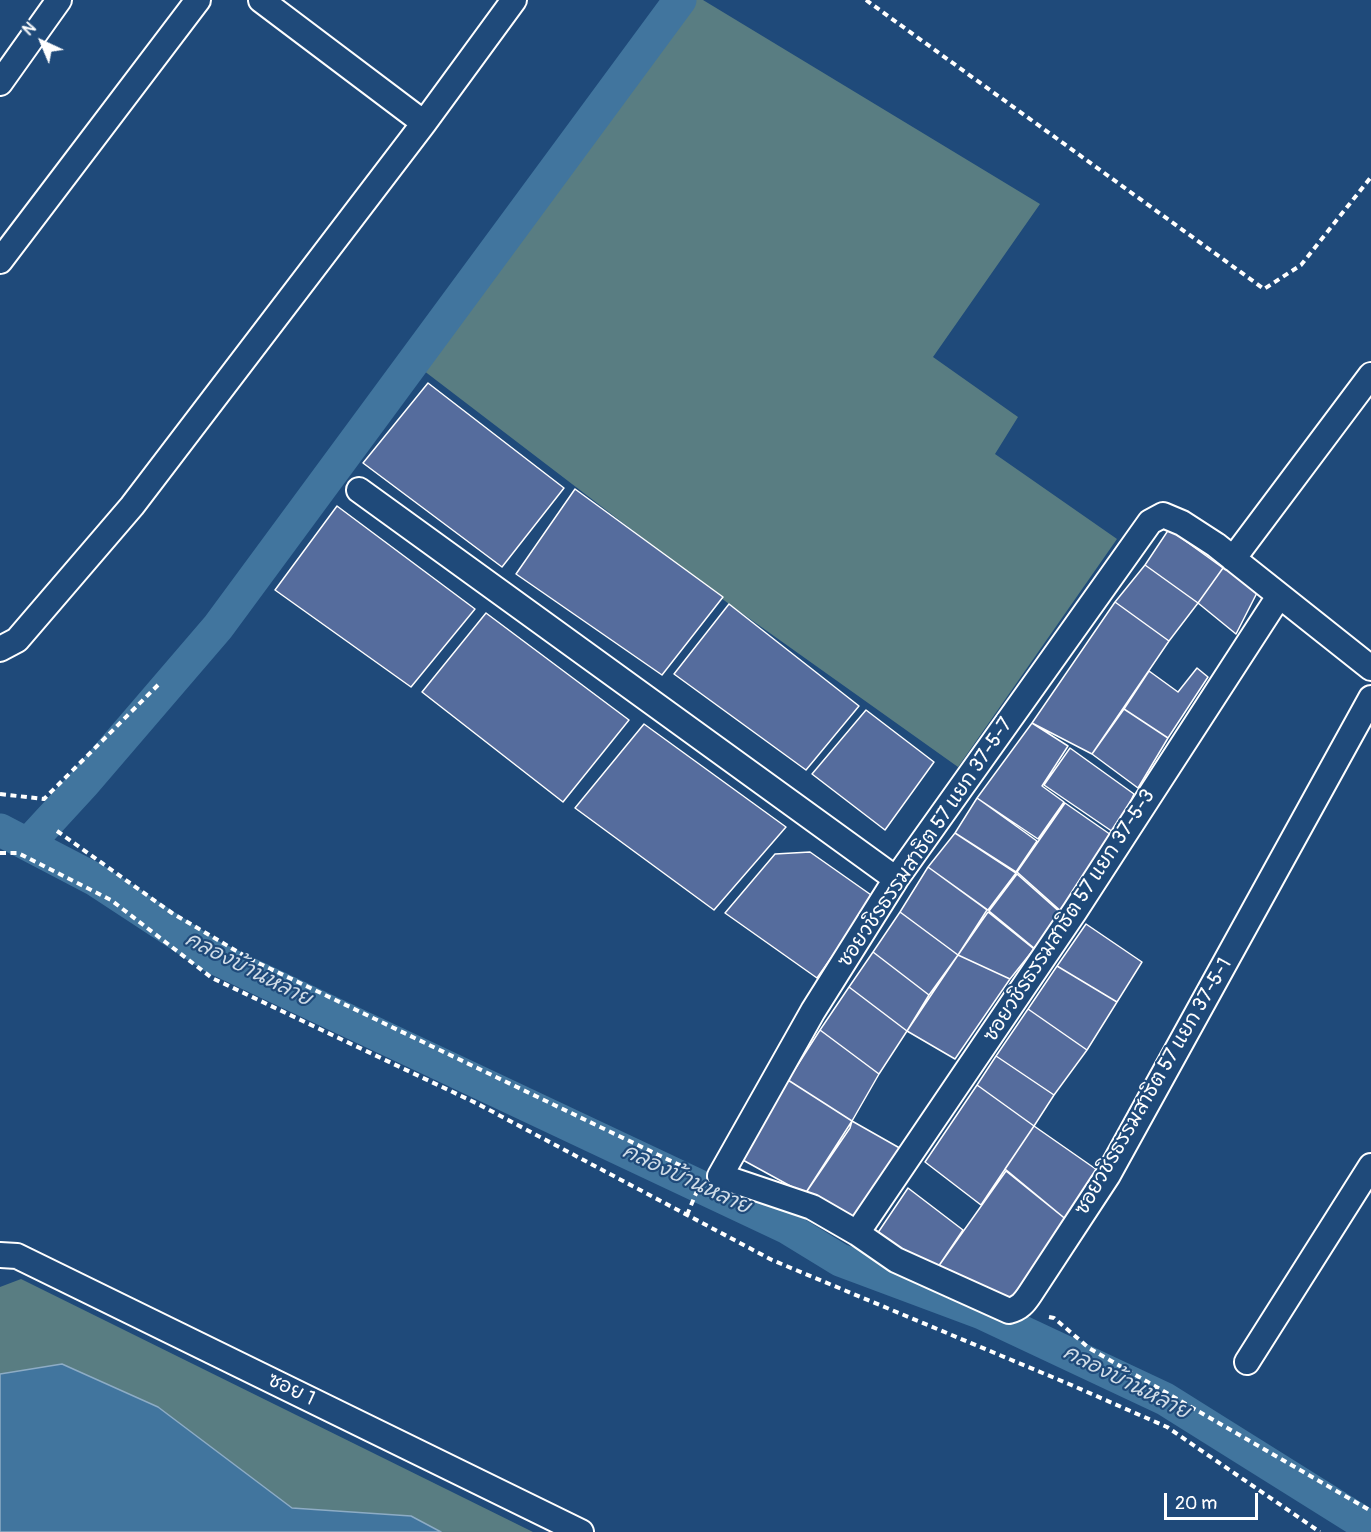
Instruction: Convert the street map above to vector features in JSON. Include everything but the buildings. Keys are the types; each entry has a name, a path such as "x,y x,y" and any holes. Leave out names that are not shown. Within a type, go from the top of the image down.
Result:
{"street":[{"path":"0,83 59,0"},
{"path":"0,261 198,0"},
{"path":"261,0 424,123"},
{"path":"0,649 17,640 132,506 424,123 514,0"},
{"path":"1371,375 1233,559 1371,668"},
{"path":"359,490 896,879"},
{"name":"ซอยวชิรธรรมสาธิต 57 แยก 37-5-7","path":"720,1176 813,1011 896,879 1150,522 1163,515 1216,545 1233,559"},
{"name":"ซอยวชิรธรรมสาธิต 57 แยก 37-5-3","path":"857,1233 1075,911 1279,596"},
{"name":"ซอยวชิรธรรมสาธิต 57 แยก 37-5-1","path":"720,1176 812,1207 857,1233 896,1260 1010,1311 1017,1309 1024,1303 1108,1176 1371,698"},
{"path":"1247,1362 1371,1166"},
{"name":"ซอย 1","path":"0,1255 17,1256 581,1532"}],"path":[{"path":"866,0 1264,289 1301,265 1371,177"},
{"path":"0,794 44,799 161,682"},
{"path":"0,853 18,853 111,900 212,978 478,1104 772,1260 1070,1384 1167,1427 1320,1532"},
{"path":"687,1215 692,1204"}],"green space":[{"path":"696,0 703,0 1040,204 933,357 1018,417 995,454 1117,539 958,767 729,604 415,364"},
{"path":"21,1279 533,1532 0,1532 0,1287"}],"water":[{"path":"62,1364 158,1407 292,1508 411,1516 441,1532 0,1532 0,1374"}],"waterway":[{"path":"28,844 85,782 218,627 680,0"},
{"name":"คลองบ้านหลาย","path":"0,830 94,879 213,957 786,1227 840,1260 982,1313 1165,1399 1371,1528"}]}
